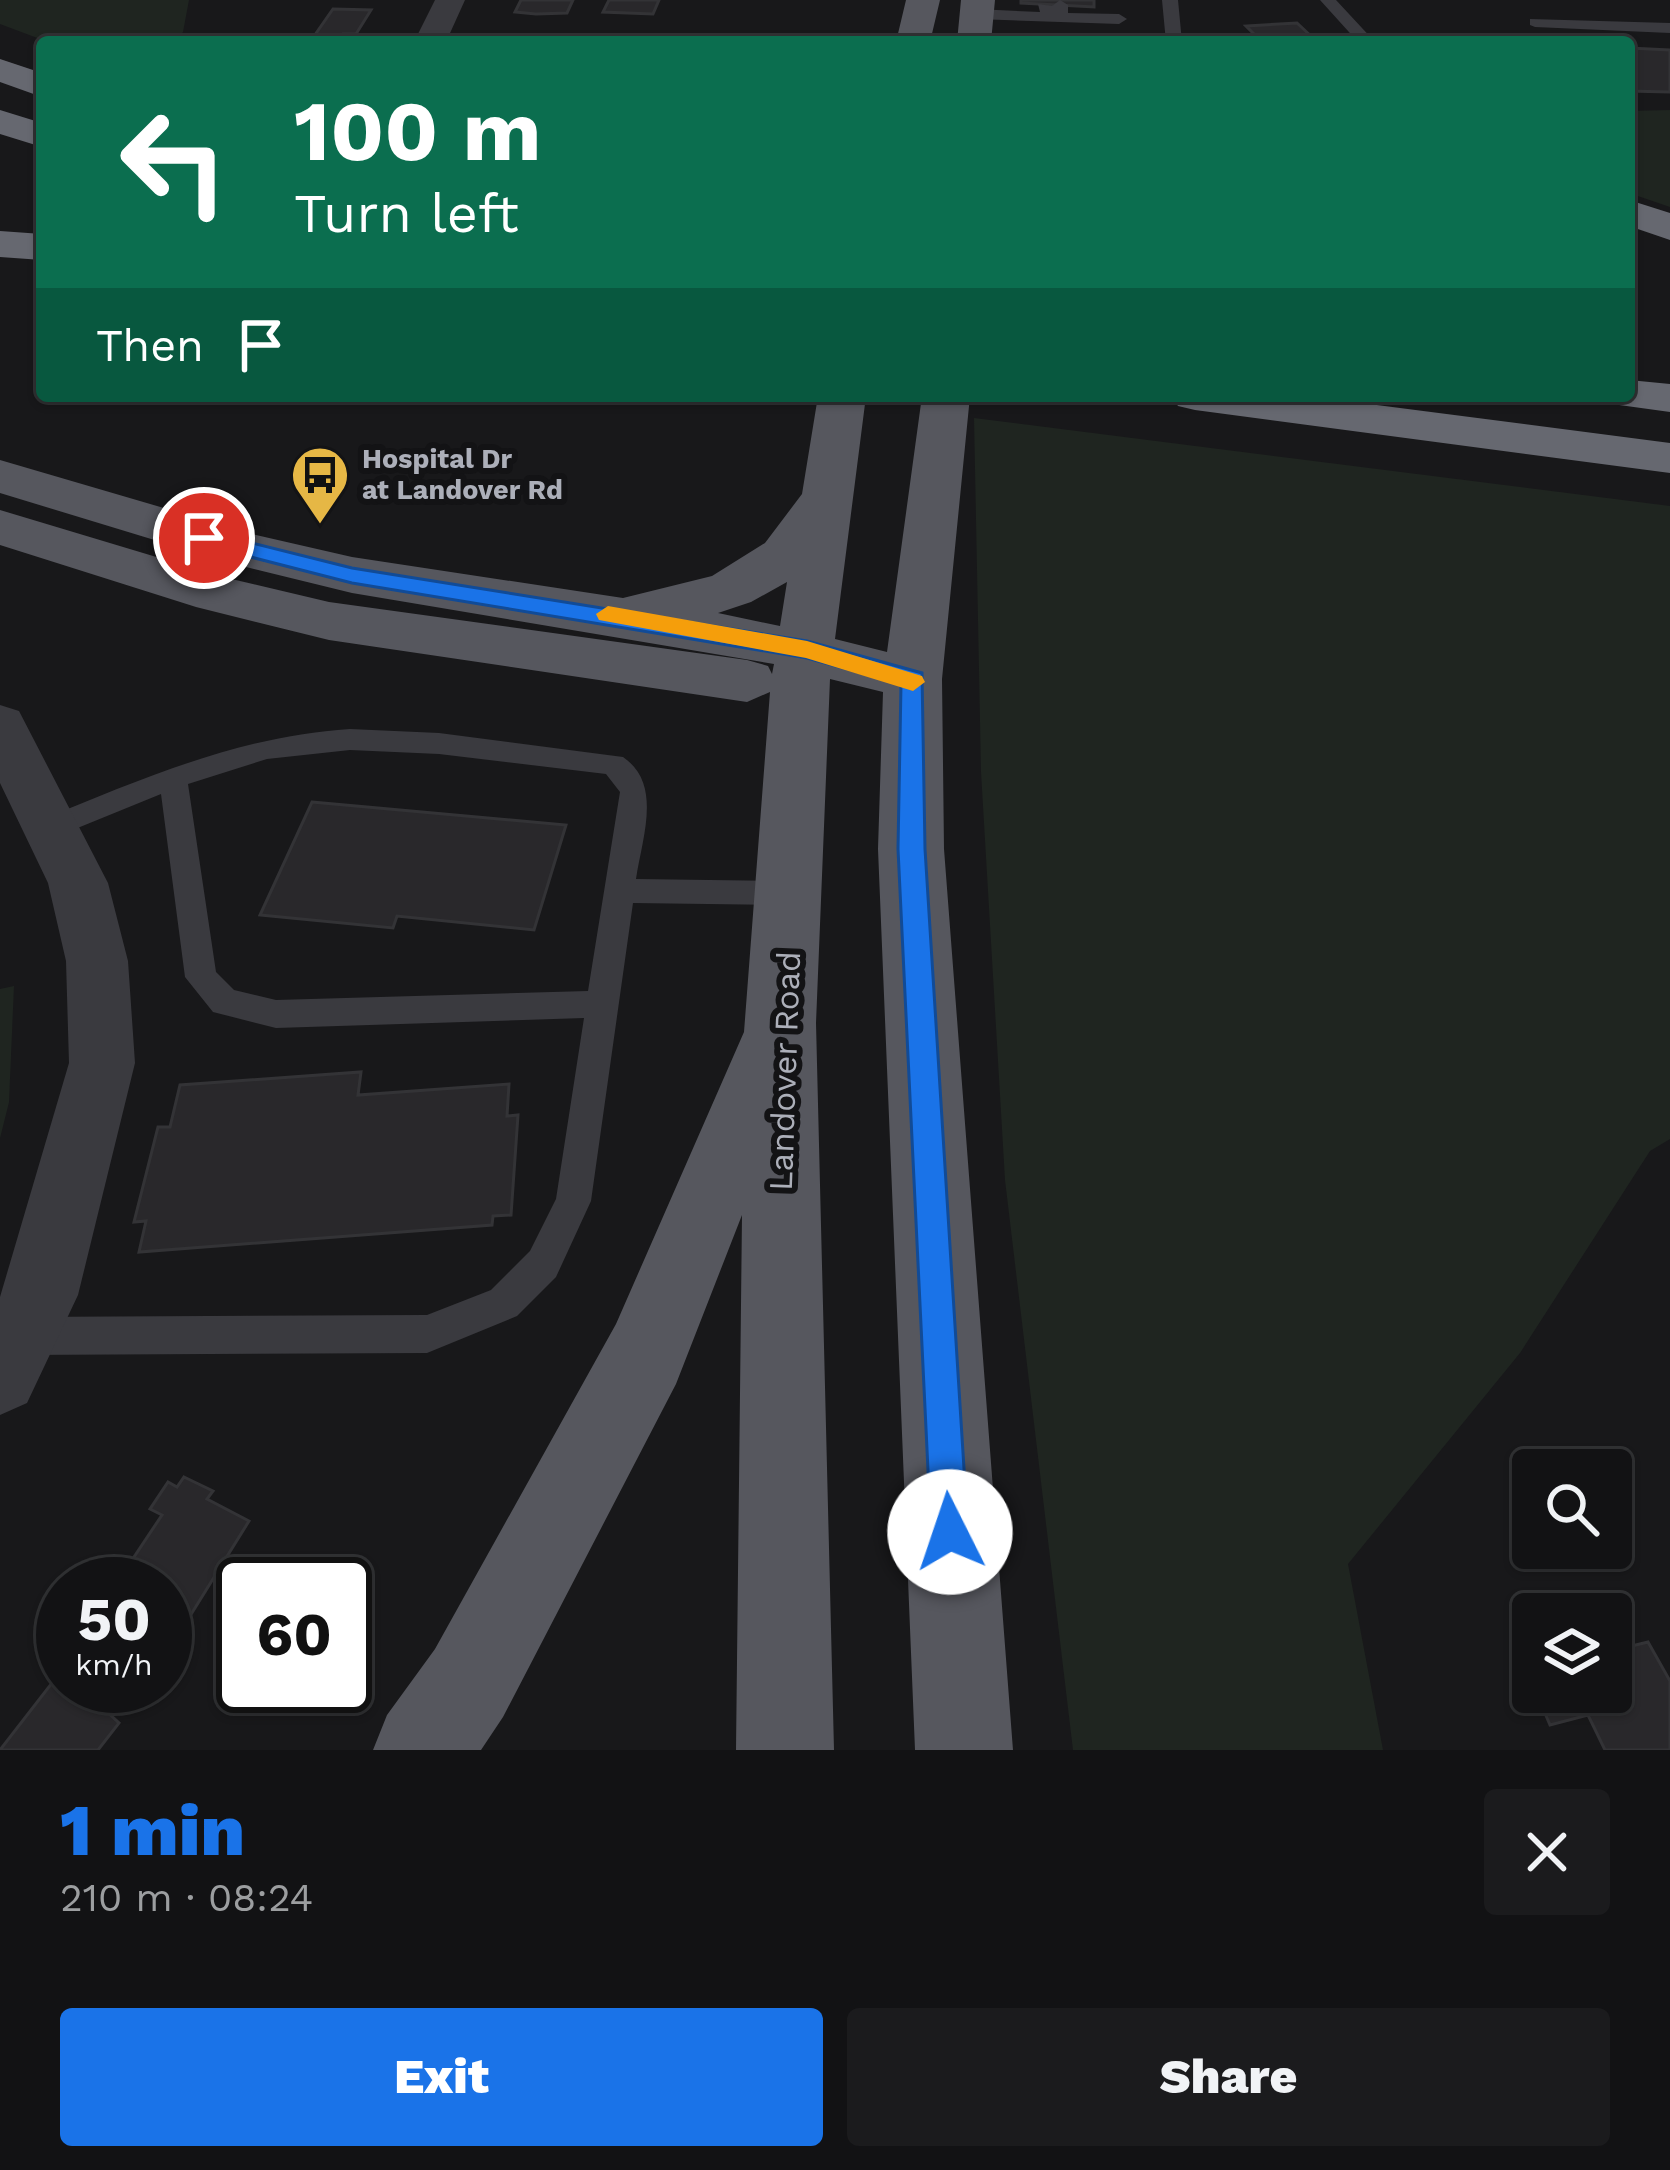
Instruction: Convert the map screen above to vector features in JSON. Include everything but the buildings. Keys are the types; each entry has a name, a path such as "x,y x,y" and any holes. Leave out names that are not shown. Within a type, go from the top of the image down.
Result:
{"highway":[{"path":"0,70 36,84"},
{"path":"0,121 36,134"},
{"path":"1635,214 1670,226"},
{"path":"1635,395 1670,398"},
{"path":"1241,402 1670,458"}],"main road":[{"path":"914,36 923,0"},
{"name":"Landover Road","path":"785,1750 781,1023 804,667 841,402"},
{"path":"945,402 913,679 911,849 964,1750"},
{"path":"0,476 226,545 352,575 611,615 804,667"},
{"path":"611,615 716,596 754,577 780,561 824,500"},
{"path":"0,527 216,594 329,621 461,643 913,679"},
{"path":"422,1750 469,1683 646,1354 781,1023"}],"street":[{"path":"433,36 450,0"},
{"path":"0,725 78,883 97,961 102,1063 47,1276 10,1356"}],"lane":[{"path":"1170,0 1173,36"},
{"path":"1328,0 1361,36"},
{"path":"1525,0 1541,36"},
{"path":"976,19 1038,16 1081,6"},
{"path":"1060,11 1119,19"},
{"path":"1535,22 1670,28"},
{"path":"10,1356 427,1334 504,1304 543,1264 573,1201 634,792 626,773 613,764 376,740 271,748 173,778 52,827"},
{"path":"173,778 201,977 224,1002 276,1014 602,1004"},
{"path":"619,891 790,893"}],"shaded area":[{"path":"0,0 189,0 179,36 36,38 0,24"},
{"path":"1670,110 1670,207 1635,195 1635,111"},
{"path":"974,418 1670,506 1670,1139 1650,1151 1520,1353 1348,1564 1383,1750 1073,1750 1005,1180 981,772"},
{"path":"14,986 9,1102 0,1138 0,989"}],"slow traffic":[{"path":"608,614 807,650 913,682"}],"place":[{"name":"Hospital Dr at Landover Rd","path":"320,526"}],"route":[{"path":"204,538 352,575 740,636 913,679 911,849 950,1532"}]}
